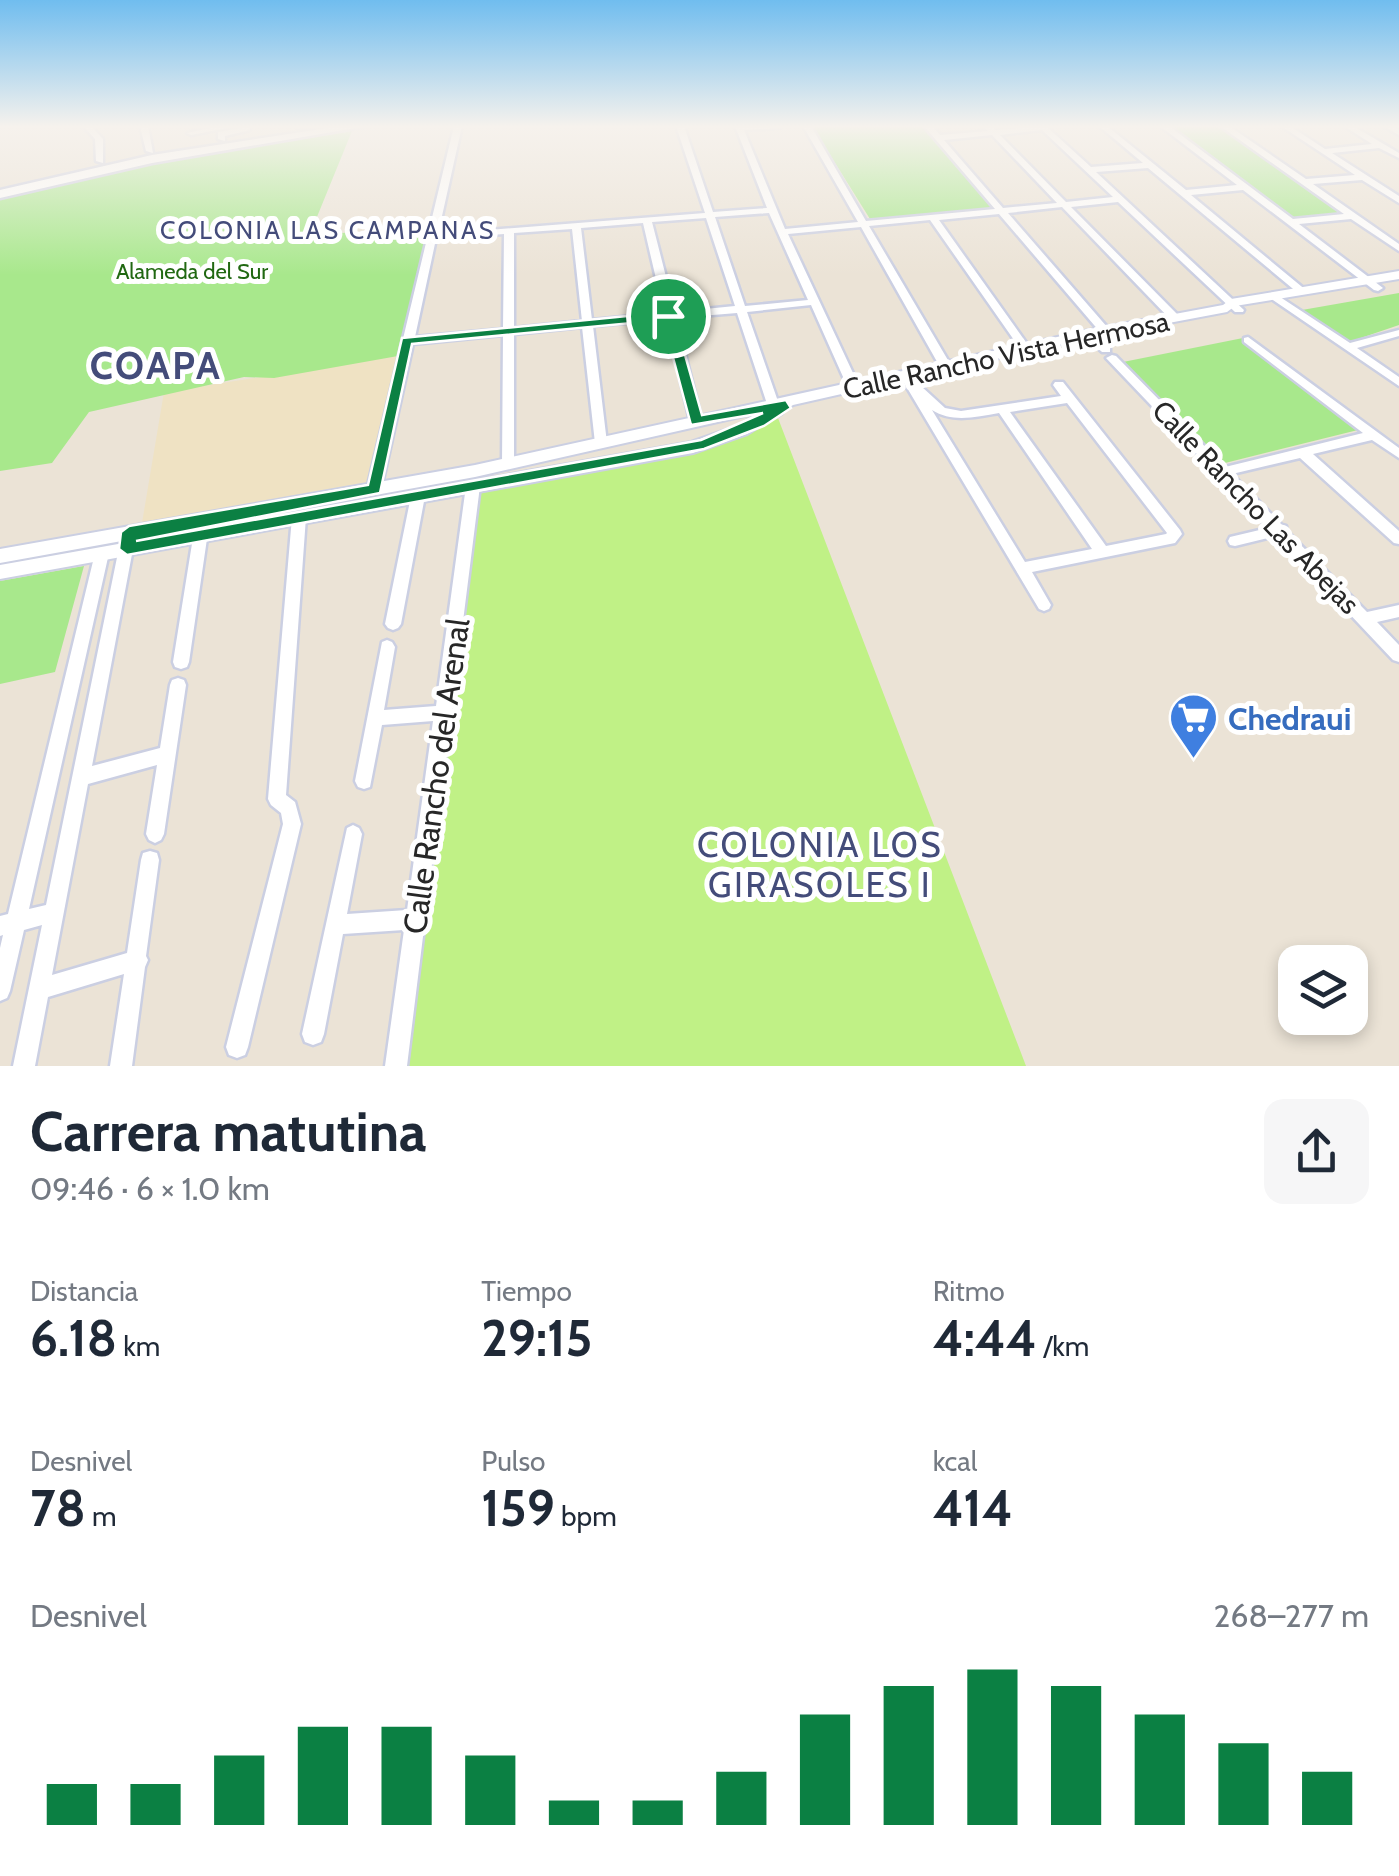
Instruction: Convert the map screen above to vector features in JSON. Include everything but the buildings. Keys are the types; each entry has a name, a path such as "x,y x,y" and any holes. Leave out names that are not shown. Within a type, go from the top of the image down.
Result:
{"main road":[{"path":"0,186 41,176"},
{"path":"0,194 68,176"}],"street":[{"path":"374,489 446,176"},
{"path":"695,176 738,308 778,407"},
{"path":"758,176 854,388"},
{"path":"834,176 946,367"},
{"name":"Calle Rancho Las Abejas","path":"971,176 1097,332 1109,354 1399,656"},
{"path":"1036,176 1174,317"},
{"path":"1096,176 1233,307"},
{"path":"1163,176 1302,291"},
{"path":"1230,176 1372,284"},
{"path":"1296,176 1399,248"},
{"path":"1305,182 1364,177 1399,200"},
{"path":"1184,193 1246,188"},
{"path":"782,232 1122,199"},
{"path":"432,237 772,210"},
{"path":"1292,222 1352,216"},
{"path":"933,218 1025,348"},
{"path":"647,220 696,421"},
{"path":"576,226 601,442"},
{"path":"508,232 508,464"},
{"name":"Calle Rancho Vista Hermosa","path":"0,556 128,541 202,527 696,421 778,407 1097,332 1372,284 1399,275"},
{"name":"Calle Rancho Vista Hermosa","path":"1280,300 1302,291 1399,284"},
{"path":"1280,300 1399,382"},
{"path":"407,341 815,302"},
{"path":"1346,346 1399,333"},
{"path":"1248,340 1399,454"},
{"path":"906,376 930,409 1044,605"},
{"path":"1022,568 1170,539 1175,534 1059,385"},
{"path":"930,409 961,415 1067,399"},
{"name":"Calle Rancho Vista Hermosa","path":"202,527 299,516 704,444 778,407"},
{"path":"1002,409 1102,553"},
{"path":"1223,472 1374,436"},
{"path":"1303,453 1399,539"},
{"name":"Calle Rancho del Arenal","path":"396,1066 473,486"},
{"path":"393,624 418,496"},
{"path":"237,1047 292,824 292,814 277,799 299,516"},
{"path":"181,662 202,527"},
{"path":"1236,542 1281,530"},
{"path":"24,1066 128,541"},
{"name":"Calle Rancho Vista Hermosa","path":"0,572 102,554 128,541"},
{"path":"0,991 9,924 102,554"},
{"path":"1364,619 1399,610"},
{"path":"364,782 387,648"},
{"path":"156,834 178,685"},
{"path":"66,709 96,702"},
{"path":"375,718 445,713"},
{"path":"82,777 165,754"},
{"path":"313,1034 353,834"},
{"path":"122,1066 150,860"},
{"path":"9,924 55,912"},
{"path":"336,925 417,919"},
{"path":"42,988 138,960"}],"shaded area":[{"path":"398,356 367,485 142,523 164,392"}],"green space":[{"name":"Alameda del Sur","path":"94,176 334,176 310,234 430,230 398,356 274,378 244,377 89,412 52,463 0,471 0,198"},
{"path":"843,176 967,176 994,208 870,219"},
{"path":"1233,176 1294,176 1351,215 1292,219"},
{"path":"1399,293 1399,325 1349,342 1302,310"},
{"path":"1243,338 1362,429 1225,463 1123,362"},
{"path":"778,418 1026,1066 409,1066 479,487 710,445"},
{"path":"84,566 55,672 0,684 0,581"}],"place":[{"name":"Chedraui","path":"1193,760"}],"district":[{"name":"COLONIA LAS CAMPANAS","path":"328,230"},
{"name":"COAPA","path":"156,365"},
{"name":"COLONIA LOS GIRASOLES I","path":"820,864"}],"route":[{"path":"668,316 696,421 786,404 759,422 704,444 127,549 129,532 374,489 407,341 668,316"}]}
